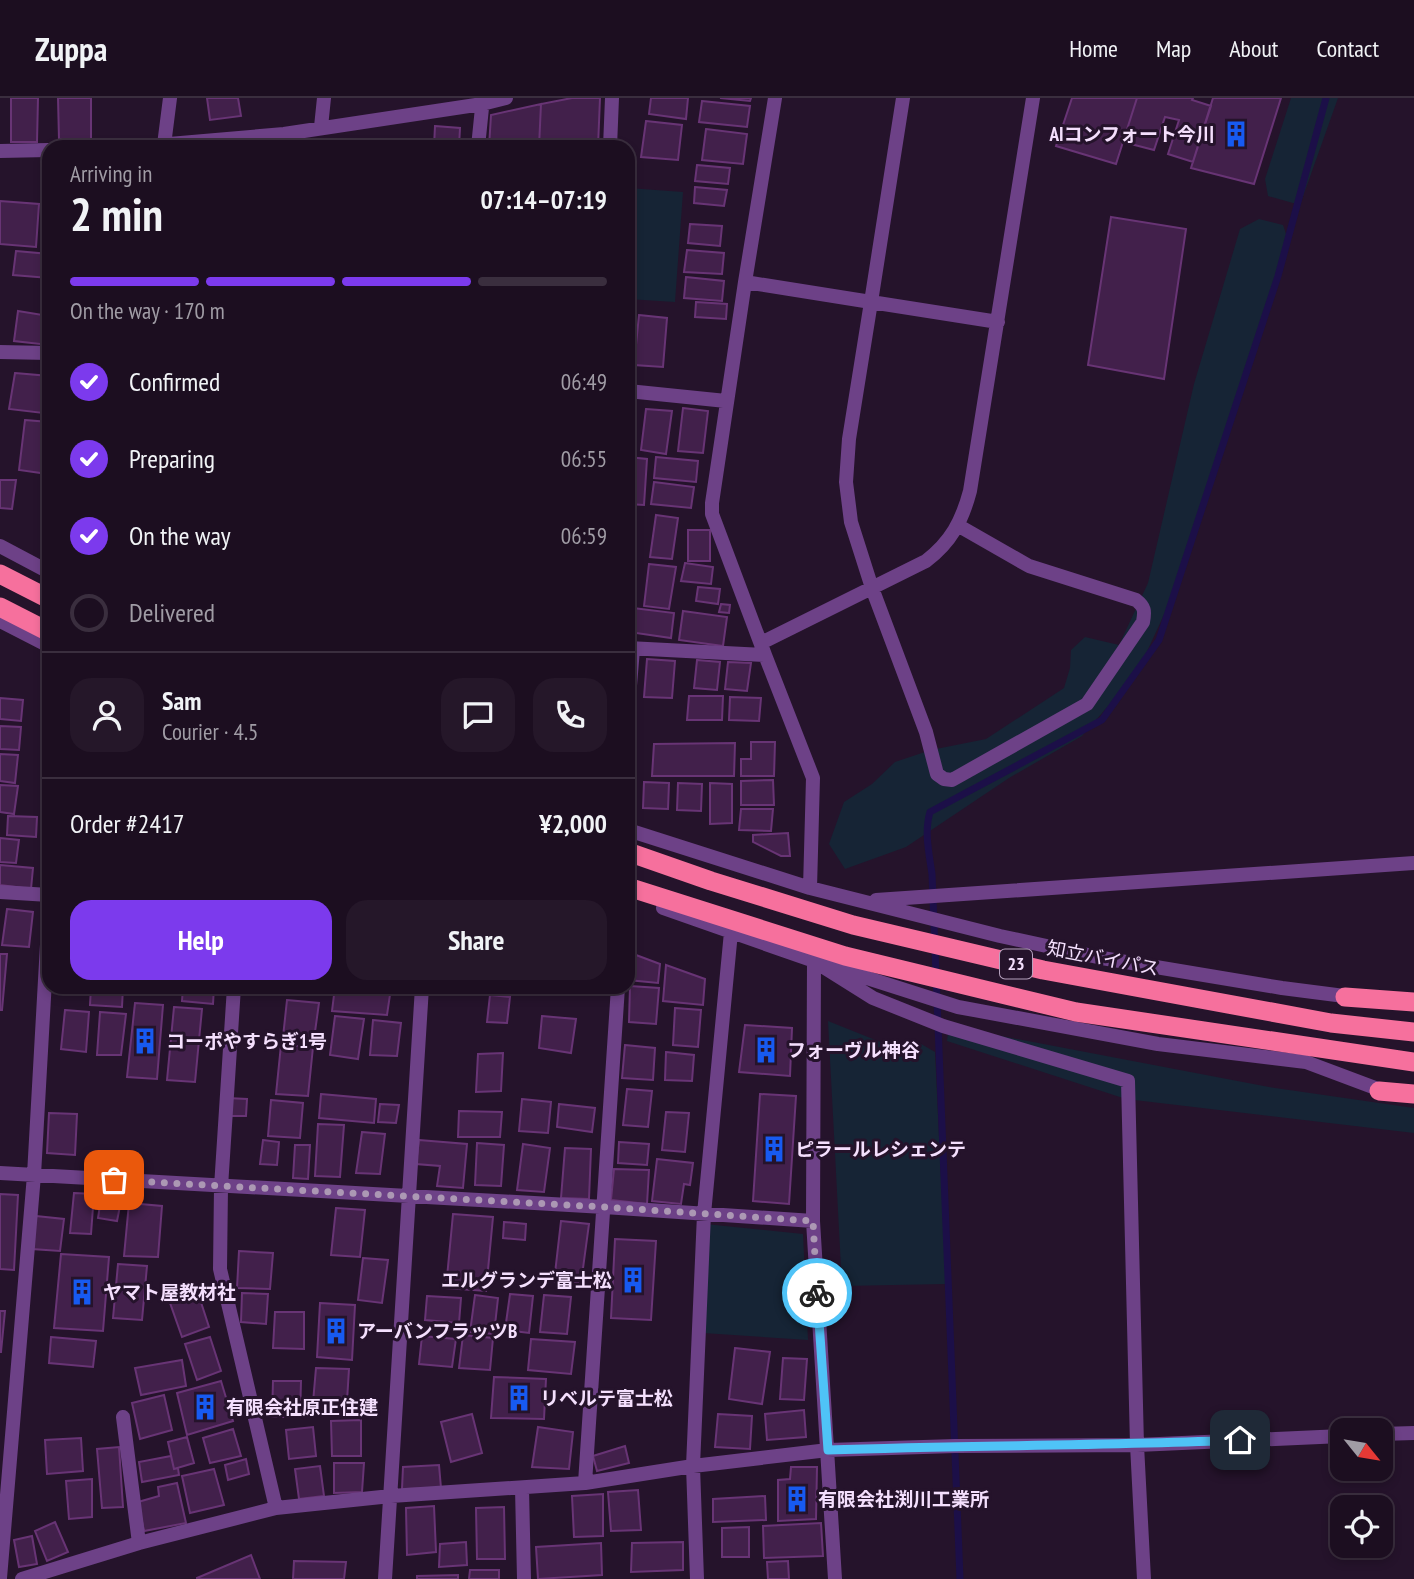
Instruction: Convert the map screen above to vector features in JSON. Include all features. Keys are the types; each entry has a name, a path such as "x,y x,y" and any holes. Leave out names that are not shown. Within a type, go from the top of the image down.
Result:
{"highway":[{"path":"0,574 42,595"},
{"path":"0,607 42,628"},
{"name":"知立バイパス","path":"635,854 853,925 1043,970 1331,1023 1414,1032"},
{"name":"23","path":"635,889 845,956 1076,1012 1414,1062"},
{"path":"1346,997 1414,1002"},
{"path":"1379,1091 1414,1095"}],"street":[{"path":"165,140 170,98"},
{"path":"321,127 324,98"},
{"path":"284,140 321,127 506,98"},
{"path":"610,140 612,98"},
{"path":"775,98 744,282 712,514 813,778 810,888"},
{"path":"903,98 849,439 846,482 851,522 872,588 926,732 937,774 952,780 1079,710 1095,696 1143,622 1145,612 1143,605 1136,600 1029,565 958,526"},
{"path":"635,648 763,649 926,561 939,551 958,526 970,491 1033,98"},
{"path":"479,140 482,101"},
{"path":"0,151 42,150"},
{"path":"744,282 998,322"},
{"path":"0,352 42,353"},
{"path":"635,392 726,401"},
{"path":"0,547 42,568"},
{"path":"0,621 42,642"},
{"path":"635,832 810,888 1000,936 1102,958 1346,997 1414,995"},
{"path":"864,901 1414,863"},
{"path":"0,892 42,895"},
{"path":"635,898 814,961 958,1007 1158,1044 1306,1062 1379,1091"},
{"path":"697,1579 693,1466 704,1214 731,932"},
{"path":"814,961 813,1221 835,1579"},
{"path":"814,961 873,998 943,1026 1128,1081 1137,1444 1144,1579"},
{"path":"0,1578 34,1175 44,994"},
{"path":"234,994 221,1187 220,1269 276,1508"},
{"path":"385,1579 422,994"},
{"path":"585,1483 618,994"},
{"path":"0,1173 813,1221"},
{"path":"123,1417 139,1543"},
{"path":"1393,1434 1414,1433"},
{"path":"22,1579 139,1543 276,1508 391,1496 585,1483 693,1466 828,1450 1137,1444 1330,1436"},
{"path":"522,1488 524,1579"}],"shaded area":[{"path":"1291,98 1338,98 1300,205 1268,196 1265,179"},
{"path":"635,189 683,192 675,302 635,299"},
{"path":"1259,219 1283,225 1288,240 1168,606 1137,673 1082,736 1009,778 906,847 845,869 829,844 844,802 872,784 895,762 931,750 986,739 1064,688 1070,668 1071,650 1085,637 1119,645 1148,583 1194,384 1240,229"},
{"path":"828,1021 908,1053 916,1041 935,1052 946,1284 842,1286"},
{"path":"949,1026 1269,1087 1414,1108 1414,1133 1126,1099 947,1041"},
{"path":"705,1224 803,1234 808,1340 703,1333"}],"building":[{"path":"11,98 38,98 37,142 11,142"},
{"path":"58,98 91,98 91,140 59,139"},
{"path":"207,98 238,98 241,116 210,120"},
{"path":"572,98 600,98 598,140 539,140 541,104"},
{"path":"651,98 688,98 686,119 649,114"},
{"path":"720,98 751,98 750,101"},
{"name":"AIコンフォート今川","path":"1072,98 1137,98 1116,164 1056,146"},
{"path":"1137,98 1193,98 1192,100 1211,106 1193,162 1168,154 1179,120 1165,117 1154,150 1123,142"},
{"name":"AIコンフォート今川","path":"1213,98 1281,98 1254,184 1191,168"},
{"path":"702,101 750,106 747,127 699,122"},
{"path":"541,104 539,140 489,140 491,115"},
{"path":"646,121 682,125 678,160 641,157"},
{"path":"435,126 460,128 459,140 434,140"},
{"path":"706,129 747,134 743,164 702,160"},
{"path":"697,165 730,168 728,184 695,181"},
{"path":"695,187 727,190 724,206 694,203"},
{"path":"0,201 39,204 36,247 0,244"},
{"path":"1111,217 1186,229 1164,379 1088,365"},
{"path":"690,224 722,226 720,246 688,243"},
{"path":"687,250 724,253 722,274 684,272"},
{"path":"16,251 42,253 42,277 13,275"},
{"path":"686,277 724,281 722,301 684,298"},
{"path":"696,302 727,304 726,319 695,317"},
{"path":"18,311 42,315 42,344 14,341"},
{"path":"639,315 667,318 663,367 635,365"},
{"path":"15,373 42,375 42,413 9,409"},
{"path":"683,408 708,411 703,453 678,451"},
{"path":"646,409 672,411 666,454 641,450"},
{"path":"25,420 42,421 42,473 19,470"},
{"path":"656,457 698,461 696,482 654,478"},
{"path":"635,458 647,459 644,505 635,504"},
{"path":"0,480 16,480 12,509 0,508"},
{"path":"654,482 694,487 691,508 651,504"},
{"path":"656,515 678,518 672,559 650,557"},
{"path":"688,530 710,530 710,561 688,561"},
{"path":"685,563 713,567 711,584 681,581"},
{"path":"649,564 676,567 669,609 644,606"},
{"path":"698,587 720,589 718,604 696,601"},
{"path":"721,604 730,605 729,613 719,612"},
{"path":"635,608 674,613 671,638 635,633"},
{"path":"683,611 727,617 723,646 679,640"},
{"path":"647,659 675,661 672,698 644,697"},
{"path":"697,660 720,662 717,690 694,688"},
{"path":"728,662 751,663 747,691 725,689"},
{"path":"689,696 723,696 722,720 687,720"},
{"path":"730,697 761,698 759,721 729,720"},
{"path":"0,698 23,700 21,721 0,719"},
{"path":"0,726 21,727 19,750 0,749"},
{"path":"751,742 775,742 774,776 741,776 741,759 751,759"},
{"path":"735,743 734,776 652,776 654,744"},
{"path":"0,754 18,755 15,783 0,781"},
{"path":"773,780 774,805 741,805 741,781"},
{"path":"644,782 669,783 668,809 643,808"},
{"path":"678,783 702,784 701,811 677,810"},
{"path":"710,783 732,784 732,823 710,824"},
{"path":"0,785 18,786 14,814 0,812"},
{"path":"741,809 773,809 771,831 739,830"},
{"path":"8,816 37,817 36,837 7,835"},
{"path":"788,833 790,856 781,856 753,842 753,835"},
{"path":"0,838 19,840 16,863 0,862"},
{"path":"0,865 33,868 31,889 0,885"},
{"path":"7,909 33,912 29,947 2,945"},
{"path":"0,954 7,954 2,1010 0,1010"},
{"path":"635,955 660,964 658,983 635,981"},
{"path":"666,965 705,979 703,1005 663,1001"},
{"path":"635,986 659,988 656,1024 629,1022 630,994 635,994"},
{"path":"91,994 123,994 122,1007 90,1005"},
{"path":"182,994 214,994 213,1004 182,1001"},
{"path":"334,994 390,994 387,1015 332,1011"},
{"path":"490,995 510,997 507,1023 487,1022"},
{"path":"287,1000 319,1003 314,1039 283,1037"},
{"name":"コーポやすらぎ1号","path":"135,1003 163,1005 157,1079 127,1077"},
{"path":"174,1007 202,1009 195,1082 167,1080"},
{"path":"675,1008 701,1010 698,1047 673,1045"},
{"path":"65,1010 89,1012 86,1052 61,1049"},
{"path":"100,1012 126,1014 121,1055 97,1055"},
{"path":"335,1016 364,1019 358,1059 330,1055"},
{"path":"542,1016 576,1019 571,1053 539,1048"},
{"path":"373,1020 401,1023 397,1056 370,1055"},
{"name":"フォーヴル神谷","path":"745,1025 792,1028 790,1076 739,1072"},
{"path":"281,1045 313,1047 308,1096 276,1094"},
{"path":"625,1045 655,1048 653,1080 622,1078"},
{"path":"666,1052 694,1055 692,1081 665,1080"},
{"path":"503,1053 501,1091 476,1092 478,1054"},
{"path":"627,1089 652,1091 648,1127 623,1125"},
{"path":"321,1094 376,1099 374,1123 319,1118"},
{"name":"ピラールレシェンテ","path":"760,1094 796,1096 789,1204 753,1201"},
{"path":"227,1098 247,1099 246,1116 227,1116"},
{"path":"522,1099 551,1102 548,1133 519,1131"},
{"path":"271,1100 303,1103 300,1138 268,1136"},
{"path":"380,1104 399,1105 396,1123 378,1122"},
{"path":"559,1104 595,1108 592,1132 557,1127"},
{"path":"459,1111 502,1112 500,1137 458,1137"},
{"path":"666,1112 689,1113 685,1152 662,1150"},
{"path":"49,1113 77,1114 75,1155 47,1153"},
{"path":"318,1124 344,1125 340,1177 315,1176"},
{"path":"362,1132 385,1134 380,1174 356,1173"},
{"path":"263,1140 279,1142 277,1165 260,1164"},
{"path":"419,1140 467,1144 463,1188 437,1186 440,1166 416,1164"},
{"path":"619,1142 649,1144 647,1165 618,1163"},
{"path":"477,1143 504,1145 501,1186 475,1185"},
{"path":"523,1144 550,1148 544,1192 517,1190"},
{"path":"295,1145 310,1145 308,1179 293,1178"},
{"path":"565,1148 591,1149 589,1199 561,1198"},
{"path":"657,1159 693,1163 690,1185 684,1184 681,1204 652,1201"},
{"path":"614,1169 649,1170 647,1204 611,1200"},
{"path":"74,1193 94,1194 91,1234 70,1233"},
{"path":"102,1193 122,1196 117,1221 98,1218"},
{"path":"0,1194 18,1195 14,1270 0,1269"},
{"path":"129,1203 162,1206 158,1257 124,1256"},
{"path":"336,1208 365,1210 360,1257 331,1255"},
{"path":"453,1214 493,1217 486,1291 446,1288"},
{"path":"36,1216 64,1219 60,1251 32,1249"},
{"path":"561,1221 589,1224 581,1283 554,1282"},
{"path":"504,1222 526,1224 525,1240 503,1238"},
{"name":"エルグランデ富士松","path":"615,1239 656,1241 651,1320 611,1318"},
{"path":"239,1251 273,1253 270,1289 237,1288"},
{"name":"ヤマト屋教材社","path":"61,1254 109,1257 103,1331 54,1328"},
{"path":"363,1258 388,1260 382,1303 358,1300"},
{"path":"118,1264 147,1266 142,1320 113,1318"},
{"path":"197,1290 209,1327 182,1337 169,1300"},
{"path":"242,1293 268,1294 266,1324 241,1322"},
{"path":"510,1294 533,1296 529,1333 505,1330"},
{"path":"475,1295 498,1298 494,1334 470,1332"},
{"path":"544,1295 571,1297 567,1334 540,1332"},
{"path":"427,1296 461,1298 459,1323 425,1320"},
{"name":"アーバンフラッツB","path":"320,1303 355,1305 352,1360 317,1357"},
{"path":"0,1311 5,1311 1,1352 0,1352"},
{"path":"275,1312 304,1312 304,1349 273,1348"},
{"path":"463,1335 493,1338 490,1370 459,1368"},
{"path":"422,1336 456,1339 452,1367 419,1364"},
{"path":"51,1337 96,1341 93,1367 49,1363"},
{"path":"210,1337 221,1371 197,1380 185,1344"},
{"path":"531,1339 575,1342 571,1374 528,1370"},
{"path":"735,1348 770,1352 762,1404 729,1399"},
{"path":"783,1358 807,1359 804,1400 780,1399"},
{"path":"182,1360 186,1386 141,1395 135,1368"},
{"path":"316,1368 349,1369 346,1417 312,1414"},
{"name":"リベルテ富士松","path":"494,1377 546,1379 544,1419 491,1418"},
{"name":"有限会社原正住建","path":"221,1381 233,1421 187,1435 177,1393"},
{"path":"273,1381 301,1381 300,1417 272,1417"},
{"path":"164,1395 172,1430 140,1439 132,1403"},
{"path":"804,1410 806,1437 767,1440 765,1414"},
{"path":"472,1414 482,1453 451,1462 441,1422"},
{"path":"718,1414 752,1416 750,1449 715,1447"},
{"path":"361,1420 361,1456 332,1456 331,1421"},
{"path":"313,1427 316,1456 289,1459 286,1430"},
{"path":"538,1427 573,1432 569,1469 532,1467"},
{"path":"233,1429 241,1456 210,1463 203,1438"},
{"path":"187,1437 194,1463 174,1469 168,1442"},
{"path":"81,1438 83,1471 47,1474 45,1440"},
{"path":"625,1446 629,1463 597,1471 593,1456"},
{"path":"119,1447 123,1507 102,1508 97,1449"},
{"path":"171,1456 174,1469 178,1468 179,1475 142,1482 139,1462"},
{"path":"246,1459 249,1474 228,1480 225,1465"},
{"path":"334,1463 364,1463 362,1492 334,1493"},
{"path":"439,1465 441,1488 402,1489 403,1467"},
{"path":"320,1466 324,1496 299,1499 295,1469"},
{"name":"有限会社渕川工業所","path":"791,1467 817,1467 816,1519 778,1521 778,1480 790,1479"},
{"path":"214,1469 224,1505 190,1513 182,1476"},
{"path":"92,1479 92,1517 69,1519 66,1481"},
{"path":"177,1483 186,1523 144,1531 138,1502 159,1496 158,1487"},
{"path":"638,1490 641,1530 611,1531 608,1492"},
{"path":"603,1494 603,1536 574,1537 572,1496"},
{"path":"765,1496 766,1520 713,1522 713,1499"},
{"path":"434,1506 436,1552 407,1555 406,1508"},
{"path":"504,1507 505,1559 477,1559 476,1508"},
{"path":"55,1522 68,1552 47,1561 35,1531"},
{"path":"821,1523 823,1556 764,1558 763,1526"},
{"path":"749,1527 749,1557 722,1557 722,1528"},
{"path":"32,1536 37,1564 19,1567 14,1540"},
{"path":"466,1542 467,1565 439,1567 440,1544"},
{"path":"683,1542 683,1570 631,1572 632,1543"},
{"path":"601,1543 602,1575 538,1579 536,1547"},
{"path":"251,1555 260,1579 197,1579 197,1578"},
{"path":"294,1561 346,1562 344,1579 293,1579"},
{"path":"788,1561 789,1579 768,1579 767,1562"},
{"path":"470,1570 499,1570 499,1579 469,1579"},
{"path":"458,1575 458,1579 417,1579 417,1576"}],"waterway":[{"path":"960,1579 928,820 930,812 1102,720 1159,640 1278,276 1326,98"}],"way so far":[{"path":"114,1180 813,1221 817,1293"}],"place":[{"name":"AIコンフォート今川","path":"1236,134"},
{"name":"コーポやすらぎ1号","path":"145,1041"},
{"name":"フォーヴル神谷","path":"766,1050"},
{"name":"ピラールレシェンテ","path":"774,1149"},
{"name":"エルグランデ富士松","path":"633,1280"},
{"name":"ヤマト屋教材社","path":"82,1292"},
{"name":"アーバンフラッツB","path":"336,1331"},
{"name":"リベルテ富士松","path":"519,1398"},
{"name":"有限会社原正住建","path":"205,1407"},
{"name":"有限会社渕川工業所","path":"797,1499"}],"route":[{"path":"817,1293 828,1450 1240,1440"}]}
